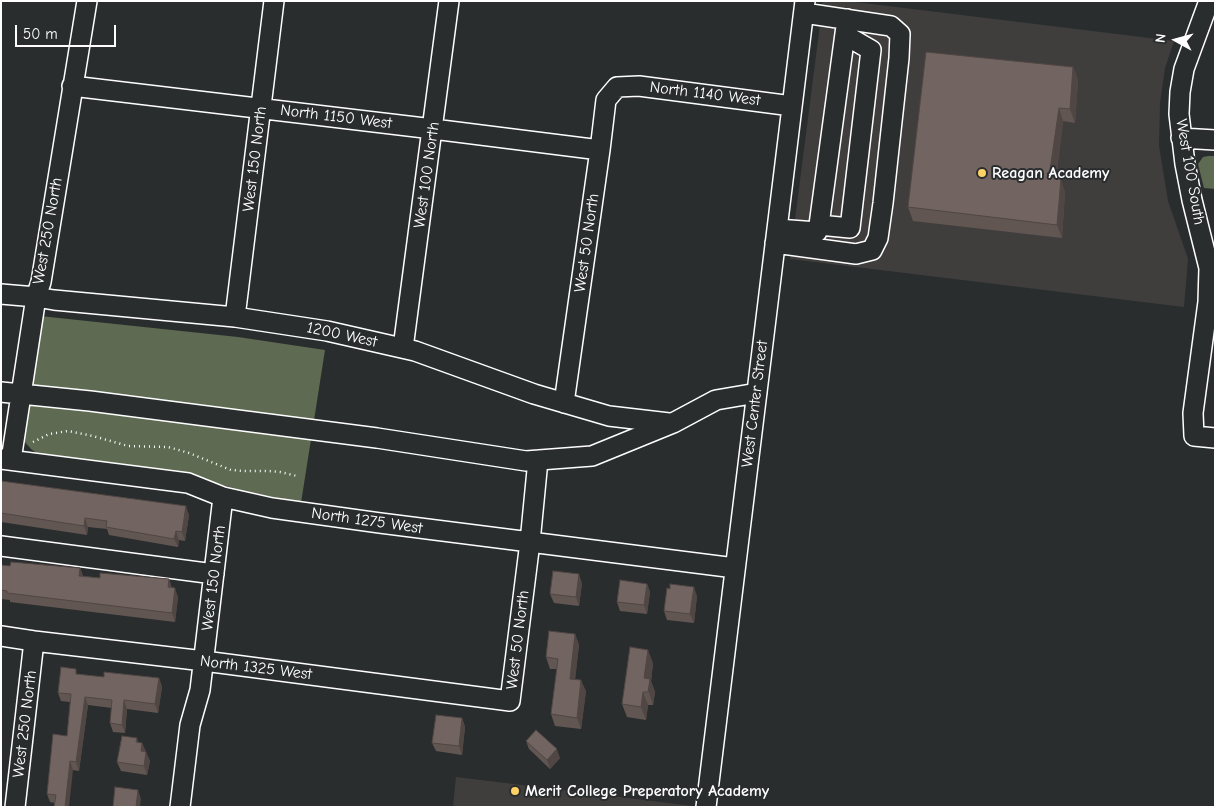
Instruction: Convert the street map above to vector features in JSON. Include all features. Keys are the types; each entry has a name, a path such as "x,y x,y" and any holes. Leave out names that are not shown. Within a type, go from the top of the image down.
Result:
{"street":[{"name":"West 250 North","path":"6,460 21,394 36,297 41,282 87,1"},
{"name":"West 150 North","path":"235,317 274,1"},
{"name":"West 100 North","path":"403,348 449,1"},
{"name":"West 100 South","path":"1209,1 1184,69 1179,114 1181,138 1192,200 1209,268 1208,302 1193,413 1194,436 1215,438"},
{"path":"804,7 846,27 871,50 850,228 819,225"},
{"name":"West Center Street","path":"706,807 804,7"},
{"path":"776,236 856,254 872,250 878,238 899,58 900,34 891,26 846,27"},
{"path":"776,236 816,232 819,225 846,27"},
{"name":"North 1150 West","path":"72,86 433,128 600,150"},
{"name":"North 1140 West","path":"617,87 638,86 792,106"},
{"name":"West 50 North","path":"564,403 606,100 617,87"},
{"path":"1181,138 1215,140"},
{"name":"1200 West","path":"1,294 235,317 327,330 415,351 534,394 609,416 673,423"},
{"path":"1,392 90,401 377,438 526,461 592,456 673,423 716,400 757,393"},
{"name":"North 1275 West","path":"6,460 188,484 224,497 272,508 735,568"},
{"name":"West 50 North","path":"510,701 530,542 538,460"},
{"name":"West 150 North","path":"180,807 190,725 200,690 204,662 224,497"},
{"path":"1,546 214,574"},
{"name":"North 1325 West","path":"1,636 510,701"},
{"name":"West 250 North","path":"13,807 34,641"},
{"path":"1,806 13,807"}],"path":[{"path":"33,442 48,434 68,431 128,446 168,447 189,453 231,470 280,472 297,476"}],"shaded area":[{"name":"Reagan Academy","path":"823,1 847,1 1174,41 1165,68 1160,103 1159,146 1168,201 1188,259 1184,307 790,259"},
{"name":"Merit College Preperatory Academy","path":"456,777 693,806 693,807 453,807"}],"green space":[{"path":"1215,156 1215,189 1204,188 1198,164 1203,157"},
{"path":"40,316 238,337 325,350 301,503 189,476 39,455 23,440"}],"building":[{"path":"926,52 1073,67 1070,109 1059,108 1049,177 1061,179 1057,225 908,207"},
{"path":"1,481 186,506 182,532 176,531 174,539 106,527 107,521 85,518 84,526 1,513"},
{"path":"11,562 80,568 79,576 100,578 100,573 169,579 168,587 175,588 172,613 7,593 7,591 1,590 1,565 10,566"},
{"path":"553,571 579,574 576,597 550,594"},
{"path":"620,580 647,584 644,605 617,602"},
{"path":"670,584 694,587 690,614 664,611 667,588 670,589"},
{"path":"549,631 575,634 570,679 581,680 577,718 551,714 558,659 546,657"},
{"path":"630,647 648,650 644,678 650,679 648,692 643,692 641,707 622,704"},
{"path":"61,667 76,669 76,674 104,677 104,672 159,678 155,704 124,700 122,725 110,723 112,700 85,697 76,762 70,761 65,807 54,807 56,795 47,794 53,734 67,736 71,694 58,693"},
{"path":"436,715 462,718 459,746 432,743"},
{"path":"536,730 557,749 547,760 526,741"},
{"path":"122,736 137,738 136,742 142,743 141,751 146,752 144,766 117,762"},
{"path":"115,787 138,790 136,807 113,807"}],"place":[{"name":"Reagan Academy","path":"982,173"},
{"name":"Merit College Preperatory Academy","path":"515,791"}]}
